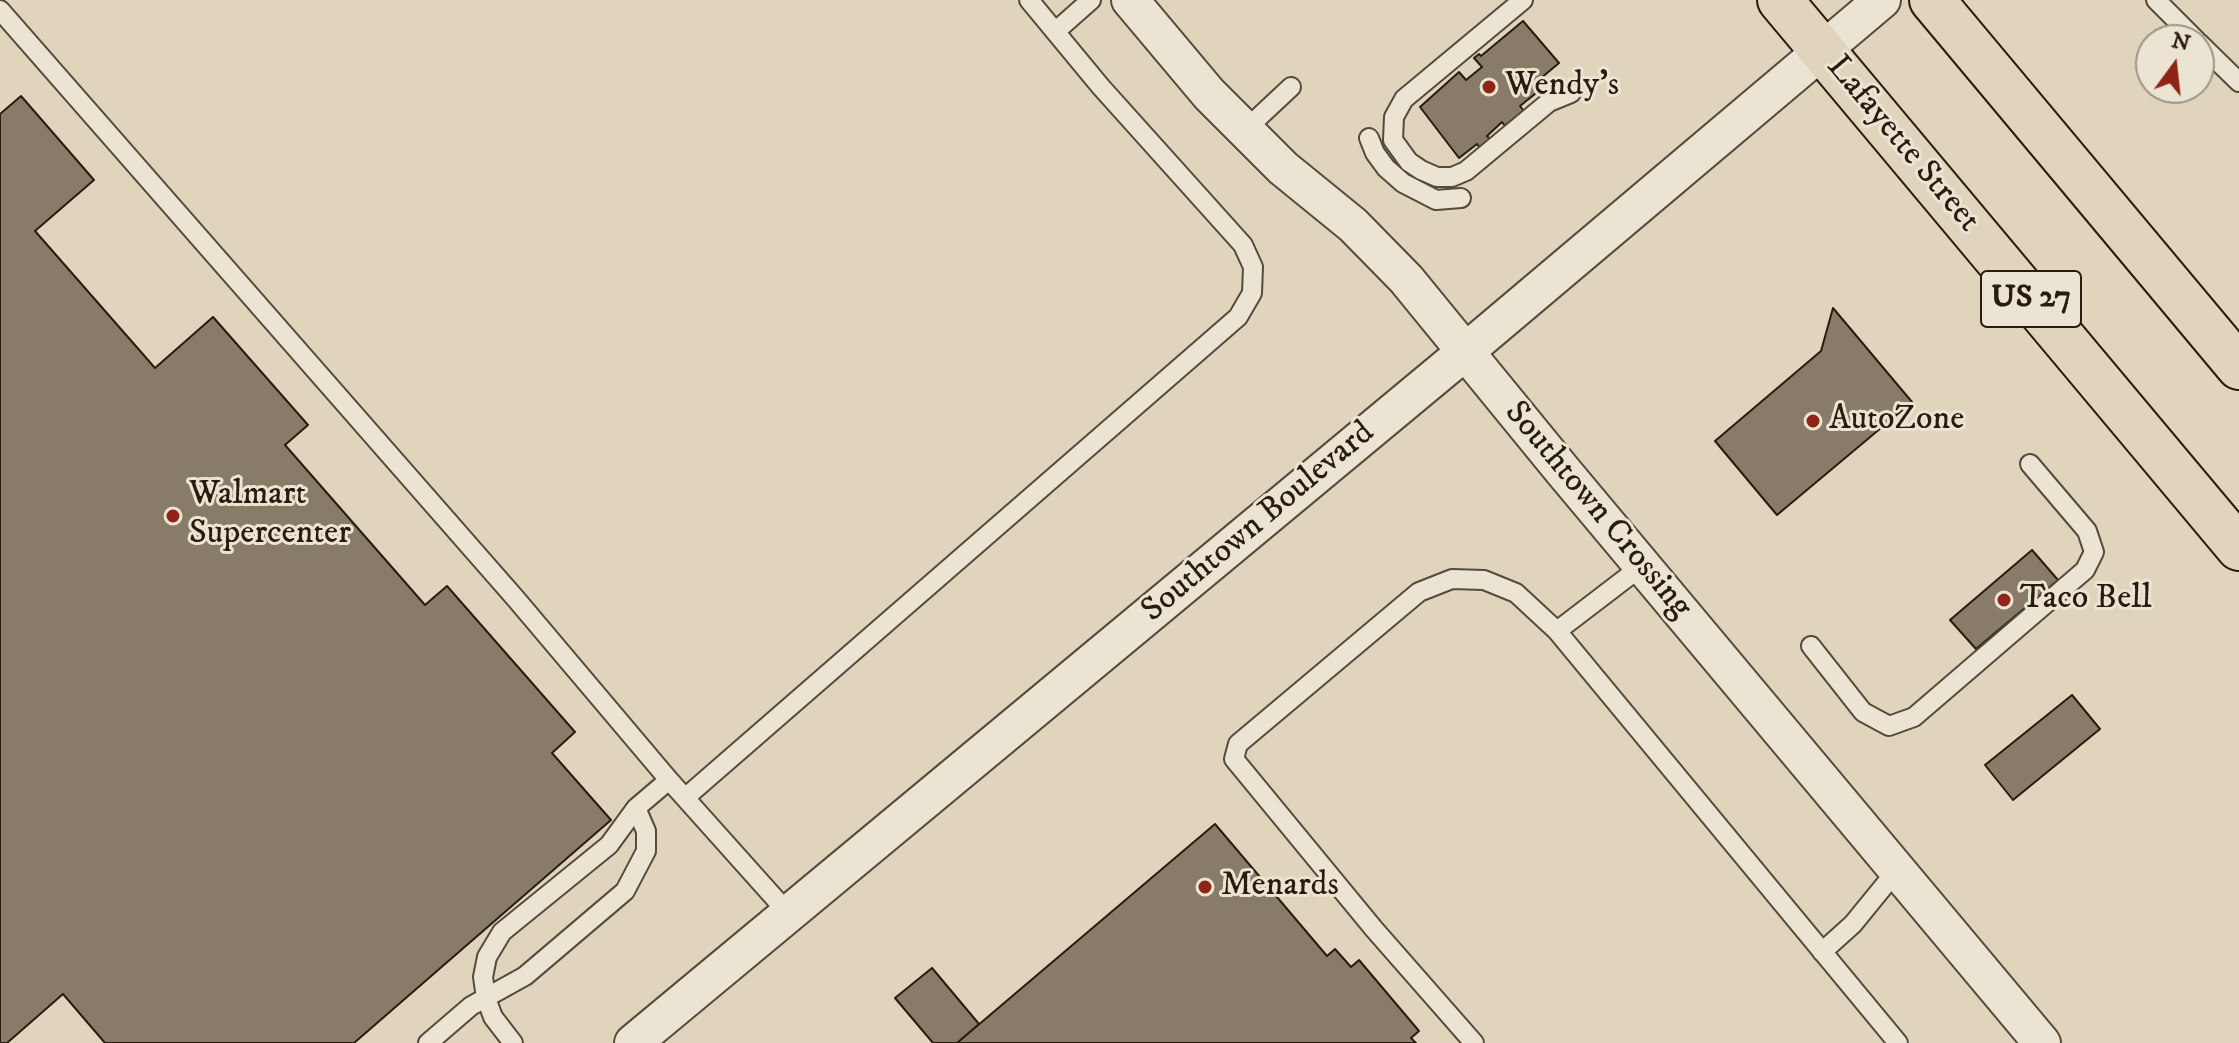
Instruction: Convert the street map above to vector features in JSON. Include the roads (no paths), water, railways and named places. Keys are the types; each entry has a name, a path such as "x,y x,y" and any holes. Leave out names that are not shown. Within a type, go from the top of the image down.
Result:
{"highway":[{"name":"Lafayette Street","path":"1780,0 2239,548"},
{"path":"1932,0 2239,367"}],"street":[{"name":"Southtown Crossing","path":"1130,0 1209,94 1283,168 1353,225 1406,279 2042,1043"},
{"name":"Southtown Boulevard","path":"633,1043 1465,352 1882,0"}],"lane":[{"path":"686,797 1238,317 1252,293 1253,267 1243,245 1101,87 1029,0"},
{"path":"1056,31 1091,0"},
{"path":"1523,0 1404,99 1394,117 1393,140 1409,162 1421,170 1437,177 1452,177 1466,171 1549,102 1571,93"},
{"path":"2156,0 2181,24"},
{"path":"0,10 788,913"},
{"path":"2215,58 2239,82"},
{"path":"1245,130 1291,87"},
{"path":"1369,138 1386,168 1403,183 1436,200 1461,198"},
{"path":"1811,646 1863,712 1889,726 1914,717 2085,570 2094,552 2087,531 2030,464"},
{"path":"1557,631 1642,566"},
{"path":"1474,1043 1374,929 1234,759 1238,744 1419,592 1452,579 1484,580 1516,593 1557,631 1898,1043"},
{"path":"513,1043 493,1017 486,998 483,977 487,957 502,932 609,845 636,808 669,780"},
{"path":"428,1043 471,1006 525,976 625,891 646,851 646,831 636,808"},
{"path":"1822,952 1853,924 1897,870"}],"place":[{"name":"Wendy's","path":"1489,87"},
{"name":"AutoZone","path":"1813,421"},
{"name":"Walmart Supercenter","path":"173,516"},
{"name":"Taco Bell","path":"2004,600"},
{"name":"Menards","path":"1205,887"}]}
